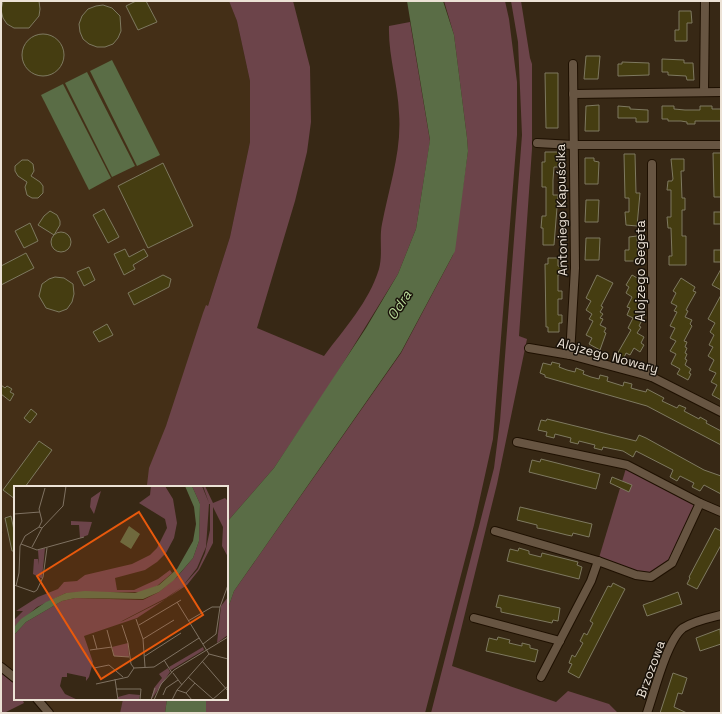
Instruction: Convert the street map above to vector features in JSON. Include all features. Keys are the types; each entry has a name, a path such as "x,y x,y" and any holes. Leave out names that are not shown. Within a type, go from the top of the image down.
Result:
{"street":[{"path":"704,1 704,92"},
{"name":"Antoniego Kapuścika","path":"570,355 575,268 573,64"},
{"path":"573,94 721,92"},
{"path":"537,143 573,145 721,145"},
{"name":"Alojzego Segeta","path":"652,164 652,377"},
{"name":"Alojzego Nowary","path":"529,348 570,355 652,377 721,412"},
{"path":"517,442 628,465 700,503 721,512"},
{"path":"495,531 598,561 636,575 651,577 672,563 700,503"},
{"path":"541,677 591,581 598,561"},
{"name":"Brzozowa","path":"647,713 670,646 678,633 684,628 699,621 721,615"},
{"path":"474,618 560,641"},
{"path":"1,667 14,677"},
{"path":"38,700 49,713"}],"shaded area":[{"path":"1,1 229,1 237,21 250,81 250,142 230,237 150,486 14,486 14,672 1,662 1,535 3,532 1,531"},
{"path":"229,1 293,1 310,67 311,122 307,152 295,201 257,328 324,356 355,315 375,281 380,263 381,229 399,141 398,102 390,48 389,26 410,22 430,141 416,229 398,274 329,386 274,468 228,521 228,486 147,485 149,468 166,426 203,313 206,305 208,306 230,237 250,142 250,81 237,21"},
{"path":"444,1 505,1 509,19 517,82 517,135 493,439 474,525 425,713 206,713 206,700 228,700 228,608 234,591 401,353 453,255 468,151 454,35"},
{"path":"511,1 521,1 532,64 532,149 519,336 527,339 497,484 452,666 556,702 568,691 609,704 618,713 431,713 494,468 500,421 522,135 518,42"},
{"path":"627,465 700,503 672,563 651,577 598,561"},
{"path":"1,673 14,683 14,700 22,700 24,703 1,713"},
{"path":"44,700 123,700 120,713 54,713"},
{"path":"123,700 167,700 165,713 120,713"}],"water":[{"name":"Odra","path":"407,1 443,1 454,35 468,151 455,251 401,352 234,591 228,608 228,521 274,468 366,328 398,274 416,229 430,140"},
{"path":"112,60 160,155 137,166 90,71"},
{"path":"87,72 135,166 112,177 65,83"},
{"path":"63,84 111,178 89,190 41,95"},
{"path":"167,700 206,700 206,713 165,713"}],"building":[{"path":"3,1 39,1 39,16 29,28 14,28 7,24 3,18 1,10"},
{"path":"136,1 146,1 157,22 138,30 126,6"},
{"path":"103,5 112,8 120,16 121,31 113,44 105,47 97,47 89,44 83,39 79,24 82,16 88,9"},
{"path":"679,11 691,11 692,23 687,23 687,41 675,41 675,30 679,30"},
{"path":"39,34 47,34 55,37 61,43 64,55 61,67 55,73 47,76 39,76 31,73 25,67 22,59 22,51 25,43 31,37"},
{"path":"586,56 600,56 598,79 584,79"},
{"path":"662,59 684,60 684,63 693,63 694,80 687,80 686,76 668,75 668,72 662,72"},
{"path":"622,62 649,63 649,75 618,76 618,64 622,64"},
{"path":"545,73 558,73 558,128 546,128"},
{"path":"599,105 599,131 585,131 586,106"},
{"path":"618,106 630,107 630,109 648,110 648,122 636,122 636,118 618,118"},
{"path":"662,106 674,106 674,109 700,110 700,106 712,106 712,109 721,109 721,121 695,121 695,124 687,124 687,122 681,121 668,121 668,119 662,119"},
{"path":"545,152 560,152 558,167 554,167 553,180 553,195 558,195 554,245 543,245 543,228 541,228 542,216 546,216 546,187 542,187 542,162 545,162"},
{"path":"713,153 721,153 721,197 714,197"},
{"path":"624,154 635,154 636,193 640,193 637,226 626,225 625,212 629,212 629,198 625,198"},
{"path":"585,158 594,158 594,161 599,162 598,184 585,184"},
{"path":"671,159 684,159 684,171 681,171 682,198 685,198 685,210 682,210 682,236 686,236 686,265 669,265 669,256 672,256 671,228 668,228 667,217 671,217 671,190 667,190 668,181 672,181 673,179"},
{"path":"22,160 28,160 33,164 34,171 31,176 43,186 43,193 38,198 32,198 27,195 25,187 27,182 18,176 15,171 15,166"},
{"path":"163,163 193,226 148,248 118,186"},
{"path":"586,200 599,200 598,222 585,222"},
{"path":"104,209 119,237 108,243 93,215"},
{"path":"50,211 57,215 60,221 60,225 54,235 38,225 44,216"},
{"path":"714,212 721,212 721,224 714,224"},
{"path":"30,223 38,241 24,248 15,231"},
{"path":"61,232 68,235 71,242 68,249 61,252 54,249 51,242 54,235"},
{"path":"637,236 638,261 625,261 625,250 629,250 629,237"},
{"path":"586,238 600,238 599,260 585,260"},
{"path":"125,249 129,257 144,249 148,256 133,265 135,269 124,275 114,254"},
{"path":"714,250 721,250 721,262 714,262"},
{"path":"26,253 34,268 1,285 1,266"},
{"path":"548,258 558,258 558,266 562,267 562,274 558,275 558,291 562,291 562,299 558,299 558,315 562,315 562,323 559,323 559,332 548,332 548,327 546,327 545,264 548,264"},
{"path":"89,267 95,280 84,286 77,272"},
{"path":"721,269 721,290 712,285"},
{"path":"163,275 171,279 169,287 134,305 128,293"},
{"path":"597,275 613,283 601,306 603,307 600,312 603,314 600,318 603,319 600,325 606,328 604,332 606,333 600,350 589,344 592,338 586,335 593,321 589,319 592,314 586,310 591,301 586,298"},
{"path":"632,275 639,279 638,283 640,284 637,291 644,295 639,305 641,306 638,312 644,316 639,326 641,327 637,333 644,337 641,343 644,345 640,352 634,348 630,355 626,353 623,360 616,356 631,330 628,328 633,318 627,315 630,308 627,307 632,297 626,293 629,287 626,285"},
{"path":"55,277 64,278 73,284 74,294 72,302 67,309 59,312 46,308 39,296 42,284"},
{"path":"681,278 695,287 693,291 696,292 686,310 688,311 685,317 692,320 690,324 692,326 684,341 687,342 685,353 687,354 685,359 687,360 685,365 691,369 689,373 691,374 688,380 677,374 680,369 671,364 676,354 670,351 676,341 670,338 675,328 670,326 677,312 674,311 677,306 671,303 676,293 673,291"},
{"path":"721,295 721,400 712,395 717,385 711,382 716,373 709,370 714,360 708,356 713,347 709,345 714,335 710,332 715,323 708,319"},
{"path":"107,324 113,335 99,342 93,332"},
{"path":"552,362 560,364 559,367 567,370 575,372 576,368 584,371 583,374 591,377 599,379 600,375 608,377 607,381 623,386 624,382 632,384 631,388 646,392 647,389 664,398 662,401 677,408 679,405 686,408 684,411 699,419 700,417 707,421 706,423 721,431 721,445 647,406 545,377 545,375 540,373 543,363 551,365"},
{"path":"1,385 5,388 7,386 12,389 10,392 14,394 10,401 1,394"},
{"path":"31,409 37,414 30,423 24,418"},
{"path":"547,419 636,441 639,435 646,438 704,470 721,476 721,494 704,485 700,491 692,487 694,483 680,476 677,481 670,477 673,470 636,451 633,457 623,451 603,447 602,450 594,448 595,445 579,441 578,444 570,442 571,438 555,434 554,438 546,436 547,432 538,430 541,420 546,421"},
{"path":"39,441 52,450 26,486 14,486 14,498 3,490"},
{"path":"541,459 600,474 596,489 529,472 532,460 540,462"},
{"path":"612,477 632,485 629,492 610,483"},
{"path":"520,507 592,524 589,537 573,533 572,536 537,528 537,525 517,520"},
{"path":"11,516 14,530 14,551 12,551 5,518"},
{"path":"715,528 721,531 721,545 697,589 687,584 690,578 689,577"},
{"path":"519,548 529,551 529,554 541,557 542,553 578,562 577,565 582,567 579,579 507,561 510,549 518,551"},
{"path":"613,583 625,589 579,678 568,672 572,664 569,663 572,655 575,657 583,643 580,641 584,633 587,635 593,623 590,621 608,586 611,587"},
{"path":"678,592 682,604 647,616 643,605"},
{"path":"499,595 560,608 558,621 553,620 552,623 501,612 501,608 496,607"},
{"path":"720,629 721,644 700,651 696,638"},
{"path":"498,637 510,640 509,643 522,646 522,643 530,645 530,648 538,650 535,662 486,651 489,638 497,640"},
{"path":"673,673 687,678 682,694 678,693 674,707 687,713 660,713"}]}
